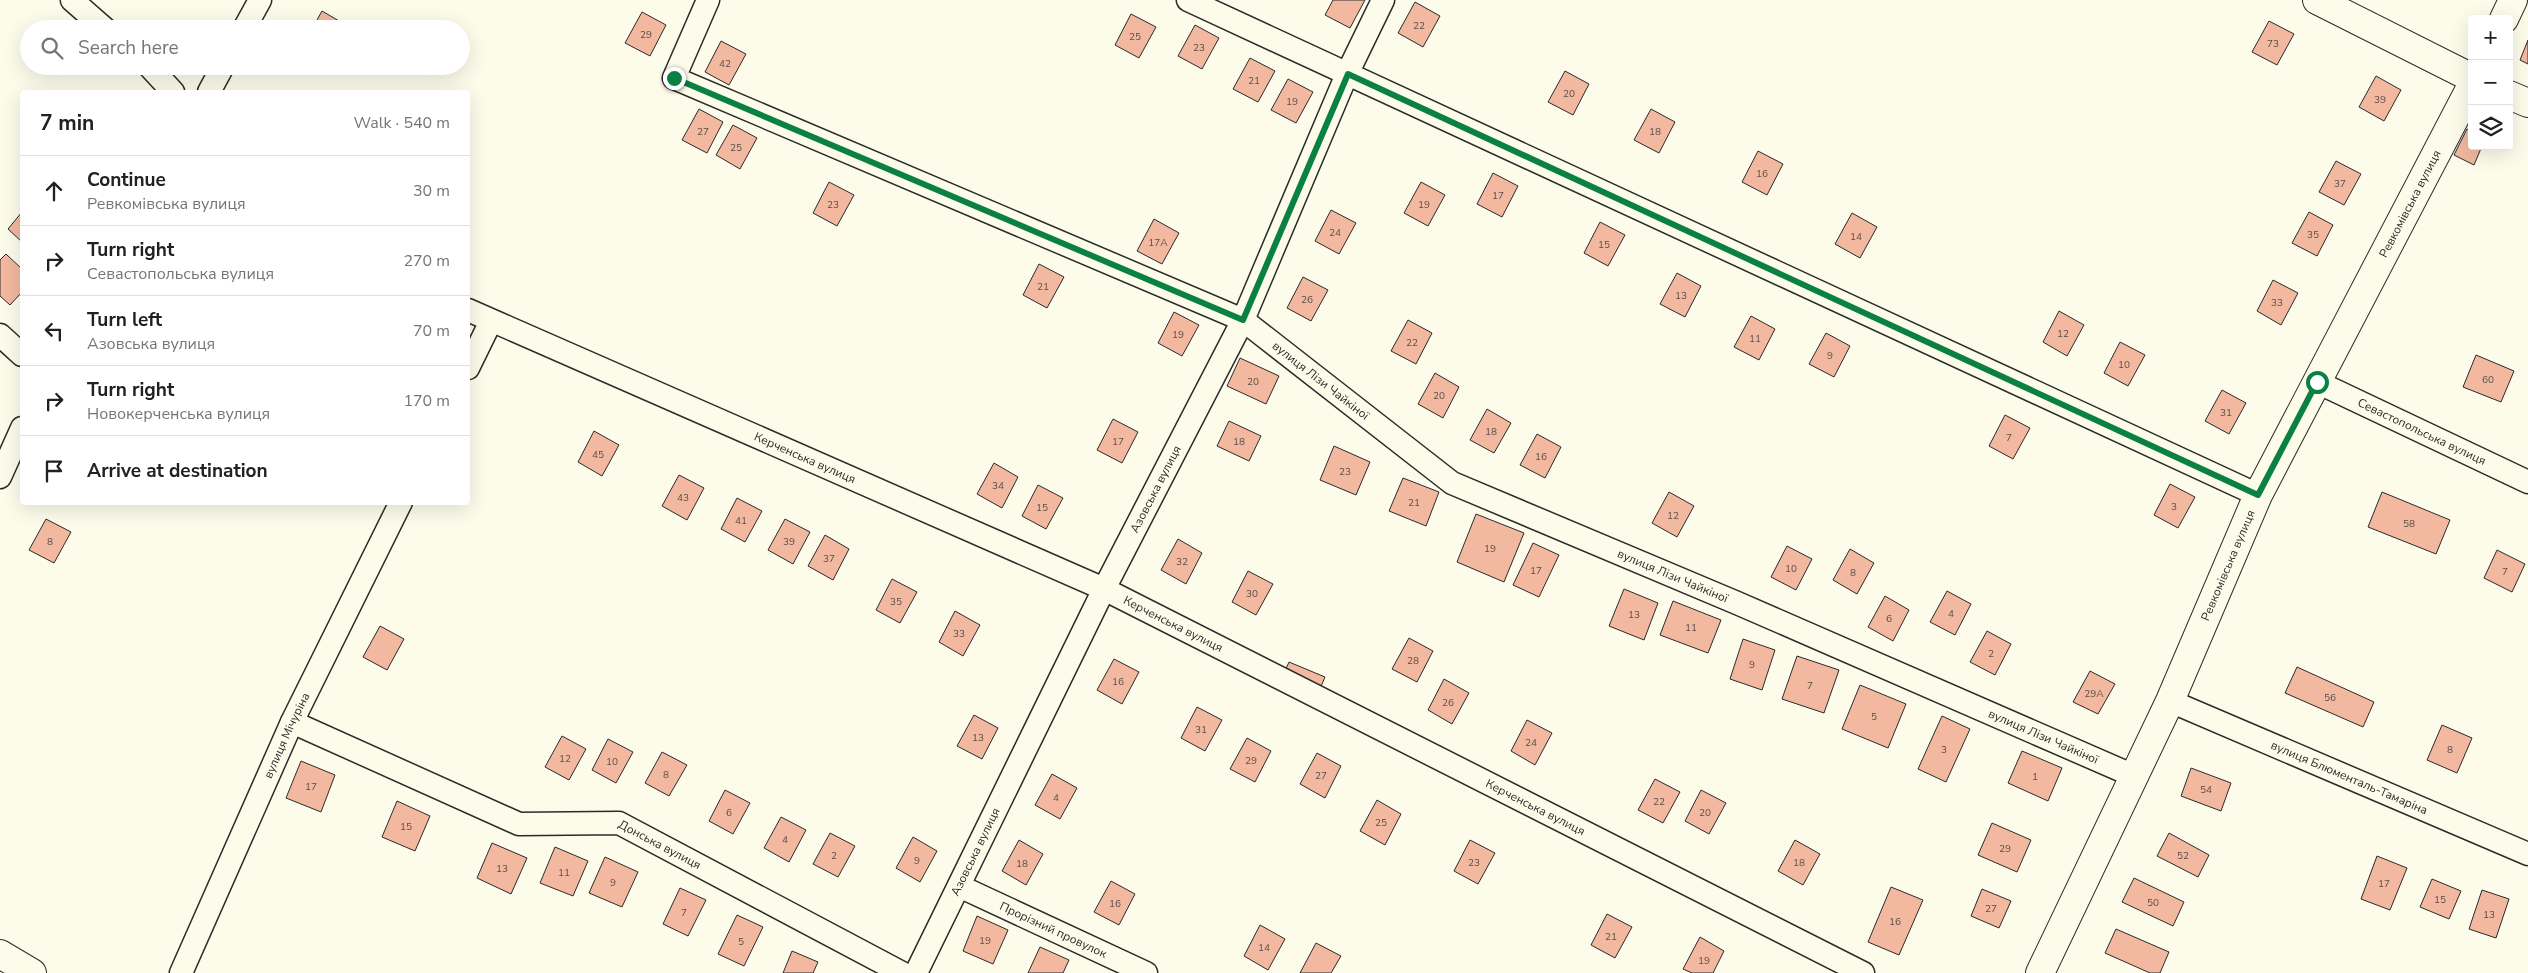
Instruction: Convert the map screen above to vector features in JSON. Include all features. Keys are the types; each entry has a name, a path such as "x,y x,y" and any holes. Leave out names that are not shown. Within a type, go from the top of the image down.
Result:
{"street":[{"path":"72,0 95,20"},
{"path":"249,20 260,0"},
{"name":"вулиця Лізи Чайкіної","path":"708,0 674,78 1243,320 1452,483 1737,603 2134,776"},
{"path":"1188,0 2258,495"},
{"name":"Азовська вулиця","path":"916,973 1104,589 1243,320 1348,74 1383,0"},
{"path":"2317,0 2468,76"},
{"path":"2506,15 2513,0"},
{"path":"157,75 171,90"},
{"path":"210,90 218,75"},
{"name":"Ревкомівська вулиця","path":"2040,973 2170,700 2258,495 2468,93"},
{"path":"2513,97 2528,103"},
{"name":"Керченська вулиця","path":"470,311 1104,589 1863,973"},
{"path":"470,364 491,321"},
{"path":"0,335 20,353"},
{"name":"Севастопольська вулиця","path":"2317,382 2528,482"},
{"path":"0,477 20,432"},
{"name":"вулиця Мічуріна","path":"180,973 292,722 400,505"},
{"name":"вулиця Блюменталь-Тамаріна","path":"2170,700 2528,854"},
{"name":"Донська вулиця","path":"292,722 519,824 619,823 902,973"},
{"name":"Прорізний провулок","path":"959,886 1146,973"},
{"path":"0,954 32,973"}],"building":[{"path":"1333,0 1365,0 1350,28 1325,15"},
{"path":"1415,2 1440,16 1423,47 1398,33"},
{"path":"322,11 337,20 317,20"},
{"path":"642,12 666,25 650,56 625,43"},
{"path":"1131,14 1156,27 1139,58 1115,45"},
{"path":"2269,21 2294,34 2277,65 2252,52"},
{"path":"1195,25 1219,38 1202,69 1178,56"},
{"path":"2528,40 2528,64 2520,60"},
{"path":"721,41 746,54 729,85 705,72"},
{"path":"1250,58 1275,71 1258,102 1233,89"},
{"path":"1565,71 1589,84 1573,115 1548,102"},
{"path":"2376,76 2401,90 2384,121 2359,107"},
{"path":"1288,79 1313,92 1296,123 1271,110"},
{"path":"699,109 723,122 707,153 682,140"},
{"path":"1651,109 1675,122 1659,153 1634,140"},
{"path":"733,125 757,138 740,169 716,155"},
{"path":"2468,129 2468,150 2480,150 2474,165 2454,155"},
{"path":"1758,151 1783,164 1767,195 1742,182"},
{"path":"2336,161 2361,174 2344,205 2319,192"},
{"path":"1493,173 1518,186 1502,217 1477,204"},
{"path":"829,182 854,195 837,226 813,213"},
{"path":"1421,182 1445,195 1428,226 1404,213"},
{"path":"1331,210 1356,223 1339,254 1315,241"},
{"path":"2309,212 2333,225 2317,256 2292,243"},
{"path":"1852,213 1877,227 1860,258 1835,244"},
{"path":"20,214 20,240 8,229"},
{"path":"1154,219 1179,233 1162,264 1137,251"},
{"path":"1600,222 1625,235 1608,266 1584,253"},
{"path":"6,254 20,267 20,294 10,305 0,296 0,260"},
{"path":"1039,264 1064,277 1047,308 1023,295"},
{"path":"1677,273 1701,286 1685,317 1660,304"},
{"path":"1303,277 1328,290 1311,321 1287,308"},
{"path":"2273,280 2298,293 2281,325 2257,311"},
{"path":"2059,311 2084,325 2067,356 2043,342"},
{"path":"1174,312 1199,325 1182,356 1158,343"},
{"path":"1751,316 1775,329 1759,360 1734,347"},
{"path":"1408,320 1432,333 1416,364 1391,351"},
{"path":"1826,333 1850,346 1834,377 1809,364"},
{"path":"2120,342 2145,355 2128,386 2104,373"},
{"path":"2476,355 2514,371 2501,402 2463,387"},
{"path":"1240,358 1279,376 1266,404 1227,386"},
{"path":"1435,373 1459,387 1443,418 1418,404"},
{"path":"2222,390 2246,403 2229,434 2205,421"},
{"path":"1487,409 1511,423 1494,453 1470,440"},
{"path":"2005,415 2030,428 2013,459 1989,446"},
{"path":"1113,419 1138,432 1122,463 1097,450"},
{"path":"1229,421 1261,436 1249,461 1217,446"},
{"path":"594,431 619,445 602,476 578,462"},
{"path":"1537,434 1561,447 1545,478 1520,465"},
{"path":"1334,446 1370,462 1356,495 1320,480"},
{"path":"994,463 1018,477 1002,508 977,494"},
{"path":"679,475 704,488 687,520 662,506"},
{"path":"1403,478 1439,492 1426,526 1389,511"},
{"path":"2170,484 2195,497 2178,528 2154,515"},
{"path":"1038,485 1063,498 1046,529 1022,516"},
{"path":"1669,492 1694,506 1677,537 1652,523"},
{"path":"2382,492 2450,520 2436,554 2368,527"},
{"path":"737,498 762,511 745,542 721,529"},
{"path":"1476,514 1524,533 1504,582 1457,562"},
{"path":"46,519 71,532 54,563 29,550"},
{"path":"785,519 810,532 793,564 768,550"},
{"path":"825,535 849,549 833,580 808,566"},
{"path":"1178,539 1202,553 1186,584 1161,570"},
{"path":"1533,543 1559,555 1539,597 1513,585"},
{"path":"1787,546 1812,559 1796,590 1771,577"},
{"path":"1850,549 1874,563 1857,594 1833,580"},
{"path":"2497,550 2525,564 2512,592 2484,578"},
{"path":"1248,571 1273,584 1256,615 1232,602"},
{"path":"892,579 917,592 900,623 876,610"},
{"path":"1624,589 1658,603 1644,640 1609,626"},
{"path":"1947,591 1971,604 1955,635 1930,622"},
{"path":"1885,596 1909,610 1893,641 1868,627"},
{"path":"1673,601 1721,620 1708,653 1660,635"},
{"path":"955,611 980,625 963,656 939,642"},
{"path":"380,626 404,639 387,670 363,657"},
{"path":"1987,631 2011,644 1995,675 1970,662"},
{"path":"1409,638 1433,651 1417,682 1392,669"},
{"path":"1743,639 1775,650 1762,690 1730,679"},
{"path":"1797,656 1839,670 1824,713 1782,699"},
{"path":"1114,659 1139,672 1122,704 1097,690"},
{"path":"1289,662 1325,677 1316,698 1280,682"},
{"path":"2297,667 2374,702 2363,727 2285,693"},
{"path":"2090,671 2115,684 2098,714 2073,702"},
{"path":"1444,679 1469,693 1452,724 1428,710"},
{"path":"1860,685 1906,704 1888,748 1842,729"},
{"path":"1197,707 1222,720 1205,751 1181,738"},
{"path":"974,715 998,728 982,759 957,746"},
{"path":"1942,716 1970,729 1946,782 1918,769"},
{"path":"1527,720 1552,733 1535,765 1511,751"},
{"path":"2442,725 2472,738 2457,773 2427,760"},
{"path":"562,736 586,749 569,780 545,767"},
{"path":"1247,738 1271,751 1255,782 1230,769"},
{"path":"608,739 633,752 616,783 592,770"},
{"path":"2022,751 2062,768 2048,801 2008,783"},
{"path":"662,752 687,765 669,796 645,783"},
{"path":"1317,753 1341,766 1325,798 1300,784"},
{"path":"301,761 335,775 321,812 286,798"},
{"path":"2191,768 2231,783 2221,811 2181,796"},
{"path":"1052,774 1077,788 1060,819 1035,805"},
{"path":"1655,779 1680,792 1663,823 1638,810"},
{"path":"725,790 750,803 733,834 709,821"},
{"path":"1701,790 1726,803 1709,834 1685,821"},
{"path":"1377,800 1401,814 1385,845 1360,831"},
{"path":"397,801 430,816 415,851 382,837"},
{"path":"781,817 806,830 789,862 764,848"},
{"path":"1992,823 2031,840 2017,872 1978,855"},
{"path":"830,833 855,846 838,877 813,864"},
{"path":"2169,833 2209,855 2198,877 2157,856"},
{"path":"913,837 937,851 920,882 896,868"},
{"path":"1019,840 1043,854 1026,885 1002,871"},
{"path":"1470,840 1495,853 1478,884 1454,871"},
{"path":"1795,840 1820,854 1803,885 1778,871"},
{"path":"492,843 527,858 511,894 477,878"},
{"path":"555,847 588,861 573,896 540,883"},
{"path":"2377,856 2407,868 2390,910 2361,899"},
{"path":"605,857 638,872 622,907 589,893"},
{"path":"2134,878 2184,902 2173,926 2122,902"},
{"path":"2432,879 2461,891 2449,919 2420,907"},
{"path":"1111,881 1135,894 1119,925 1094,912"},
{"path":"1891,887 1923,900 1899,955 1868,942"},
{"path":"680,888 706,900 688,936 663,924"},
{"path":"1982,889 2011,901 1999,928 1971,916"},
{"path":"2482,890 2509,899 2496,938 2469,929"},
{"path":"1607,914 1632,927 1615,958 1591,945"},
{"path":"737,915 763,927 744,966 718,954"},
{"path":"977,916 1008,930 993,964 963,951"},
{"path":"1260,925 1285,939 1268,970 1244,956"},
{"path":"2116,929 2169,952 2160,973 2150,973 2105,953"},
{"path":"1700,937 1724,951 1713,973 1692,973 1683,969"},
{"path":"1316,943 1341,956 1331,973 1300,973"},
{"path":"1040,947 1069,960 1063,973 1028,973"},
{"path":"792,951 818,962 813,973 783,973"}],"route":[{"path":"674,78 1243,320 1348,74 2258,495 2317,382"}]}
